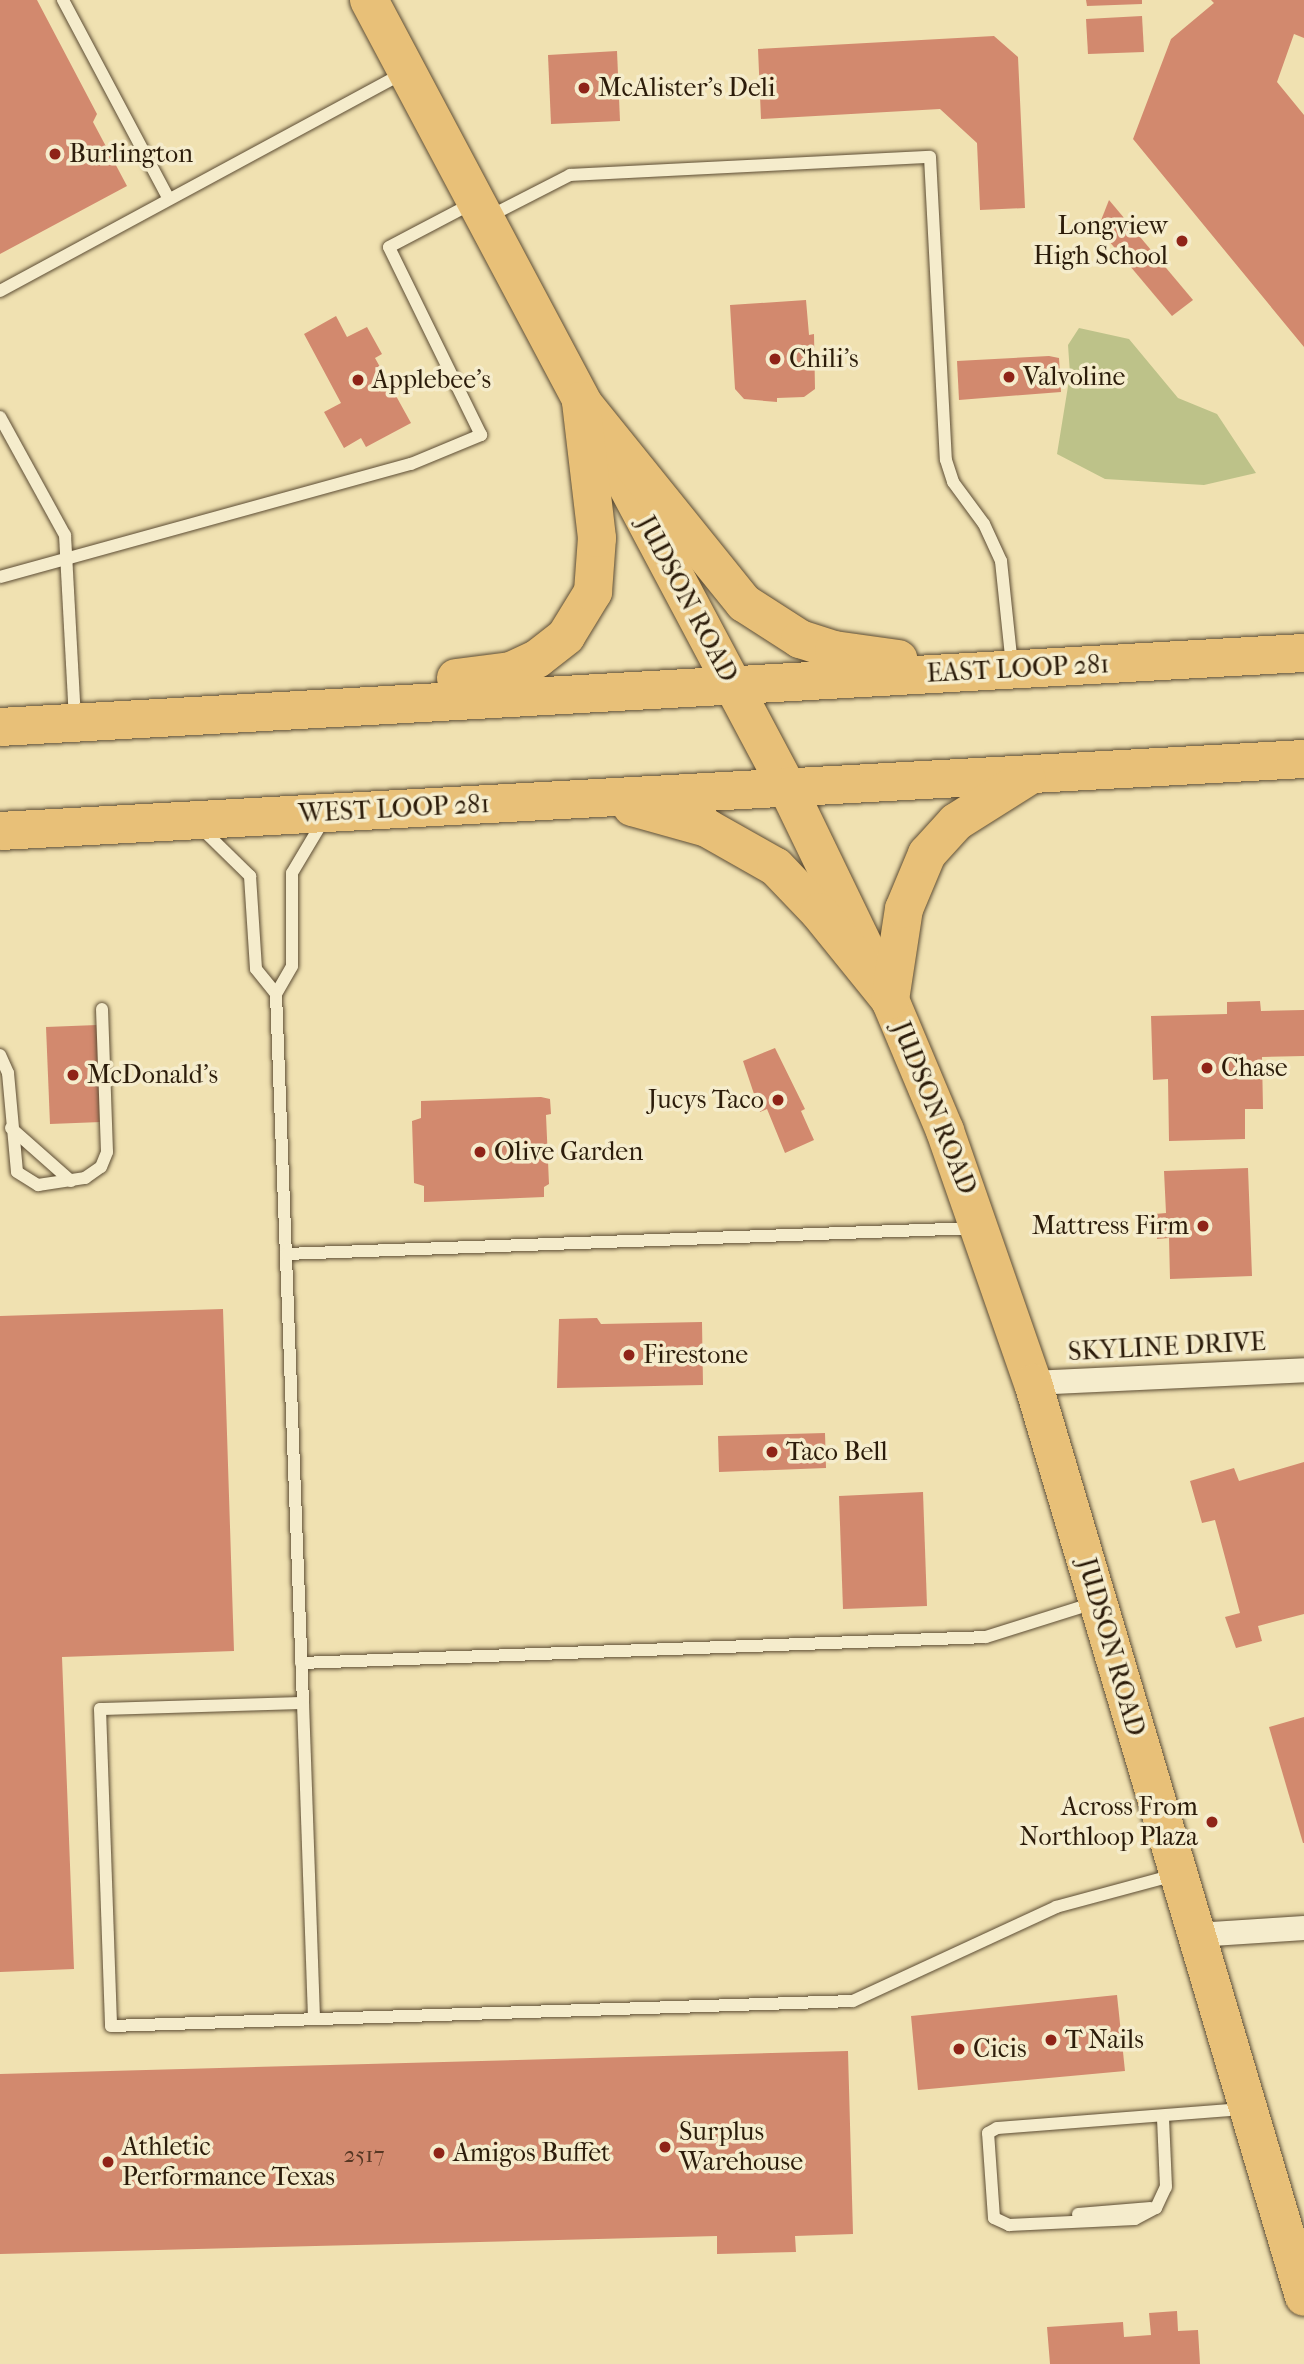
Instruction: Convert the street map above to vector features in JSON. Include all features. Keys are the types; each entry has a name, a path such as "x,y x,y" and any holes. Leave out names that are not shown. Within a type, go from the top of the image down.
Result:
{"main road":[{"name":"JUDSON ROAD","path":"369,0 787,787 890,1000 981,1228 1033,1383 1304,2297"},
{"path":"581,401 718,576 773,625 834,650 995,670"},
{"path":"332,709 425,680 511,671 551,650 577,623 593,592 597,559 581,401"},
{"name":"EAST LOOP 281","path":"733,685 1304,653"},
{"path":"0,727 733,685"},
{"path":"787,787 1304,759"},
{"path":"890,1000 904,909 927,854 956,822 1031,775"},
{"name":"WEST LOOP 281","path":"0,831 787,787"},
{"path":"589,799 681,820 755,852 795,884 890,1000"}],"street":[{"name":"SKYLINE DRIVE","path":"1033,1383 1304,1370"},
{"path":"1197,1935 1304,1928"}],"lane":[{"path":"63,0 169,199"},
{"path":"0,291 406,71"},
{"path":"0,577 411,464 481,435 389,247 570,175 930,156 946,460 953,482 984,524 1001,561 995,670"},
{"path":"0,416 58,518 67,557 75,724"},
{"path":"313,2019 276,994 292,966 292,873 328,813"},
{"path":"193,820 250,876 256,969 276,994"},
{"path":"0,1055 8,1073 13,1165 21,1176 38,1185 71,1181 95,1173 107,1152 102,1009"},
{"path":"11,1128 71,1181"},
{"path":"286,1254 981,1228"},
{"path":"301,1663 986,1637 1098,1601"},
{"path":"303,1703 100,1709 111,2026 853,2001 1056,1907 1179,1874"},
{"path":"1163,2119 1166,2187 1156,2208 994,2218 988,2133 997,2128 1163,2119 1247,2108"}],"green space":[{"path":"1079,328 1129,339 1178,398 1217,414 1256,473 1204,485 1105,479 1057,454 1070,374 1068,345"}],"building":[{"name":"Burlington","path":"0,0 37,0 97,114 93,122 127,186 0,254"},
{"path":"1086,0 1142,0 1142,4 1087,6"},
{"path":"1211,0 1304,0 1304,38 1294,34 1277,82 1304,115 1304,347 1133,139 1171,39 1214,3"},
{"path":"1142,16 1144,52 1088,54 1086,19"},
{"path":"994,36 1018,57 1025,208 980,210 977,143 940,109 761,119 758,49"},
{"name":"McAlister's Deli","path":"617,51 620,121 551,124 548,55"},
{"path":"1109,200 1193,300 1172,316 1098,228"},
{"name":"Chili's","path":"806,300 809,335 814,334 815,389 804,397 777,398 777,402 744,399 735,389 730,305"},
{"name":"Applebee's","path":"336,316 347,337 367,327 382,354 375,358 411,423 366,447 361,438 344,448 324,412 341,403 304,334"},
{"name":"Valvoline","path":"1049,356 1059,358 1061,392 959,400 957,361"},
{"name":"Chase","path":"1260,1001 1261,1011 1304,1010 1304,1056 1262,1057 1263,1109 1245,1109 1245,1139 1169,1141 1168,1079 1153,1080 1151,1016 1227,1014 1227,1002"},
{"name":"McDonald's","path":"97,1025 101,1122 50,1124 46,1027"},
{"name":"Jucys Taco","path":"775,1048 805,1109 801,1111 814,1140 785,1153 767,1109 760,1112 743,1061"},
{"name":"Olive Garden","path":"541,1097 550,1099 551,1114 546,1115 549,1184 544,1187 544,1197 424,1202 424,1186 414,1183 412,1121 421,1118 421,1101"},
{"name":"Mattress Firm","path":"1248,1168 1252,1276 1170,1279 1169,1238 1157,1239 1155,1214 1166,1213 1164,1171"},
{"path":"223,1309 234,1651 62,1657 74,1969 0,1972 0,1316"},
{"name":"Firestone","path":"597,1318 601,1324 702,1322 703,1385 557,1388 559,1319"},
{"name":"Taco Bell","path":"825,1433 826,1468 719,1472 718,1436"},
{"path":"1304,1462 1304,1614 1258,1626 1262,1641 1236,1648 1225,1617 1240,1613 1215,1520 1202,1523 1190,1481 1234,1468 1239,1481"},
{"path":"923,1492 927,1606 843,1609 839,1496"},
{"path":"1304,1717 1304,1843 1303,1843 1269,1727"},
{"path":"1117,1995 1125,2071 918,2090 911,2016"},
{"path":"848,2051 853,2234 795,2236 796,2252 717,2254 717,2236 0,2254 0,2074"},
{"path":"1177,2311 1178,2331 1198,2330 1200,2364 1050,2364 1047,2327 1123,2322 1124,2337 1151,2335 1149,2313"}],"place":[{"name":"McAlister's Deli","path":"584,88"},
{"name":"Burlington","path":"55,154"},
{"name":"Longview High School","path":"1182,241"},
{"name":"Chili's","path":"775,359"},
{"name":"Valvoline","path":"1009,377"},
{"name":"Applebee's","path":"358,380"},
{"name":"Chase","path":"1207,1068"},
{"name":"McDonald's","path":"73,1075"},
{"name":"Jucys Taco","path":"778,1100"},
{"name":"Olive Garden","path":"480,1152"},
{"name":"Mattress Firm","path":"1203,1226"},
{"name":"Firestone","path":"629,1355"},
{"name":"Taco Bell","path":"772,1452"},
{"name":"Across From Northloop Plaza","path":"1212,1822"},
{"name":"T Nails","path":"1051,2040"},
{"name":"Cicis","path":"959,2049"},
{"name":"Surplus Warehouse","path":"665,2147"},
{"name":"Amigos Buffet","path":"439,2153"},
{"name":"Athletic Performance Texas","path":"108,2162"}]}
